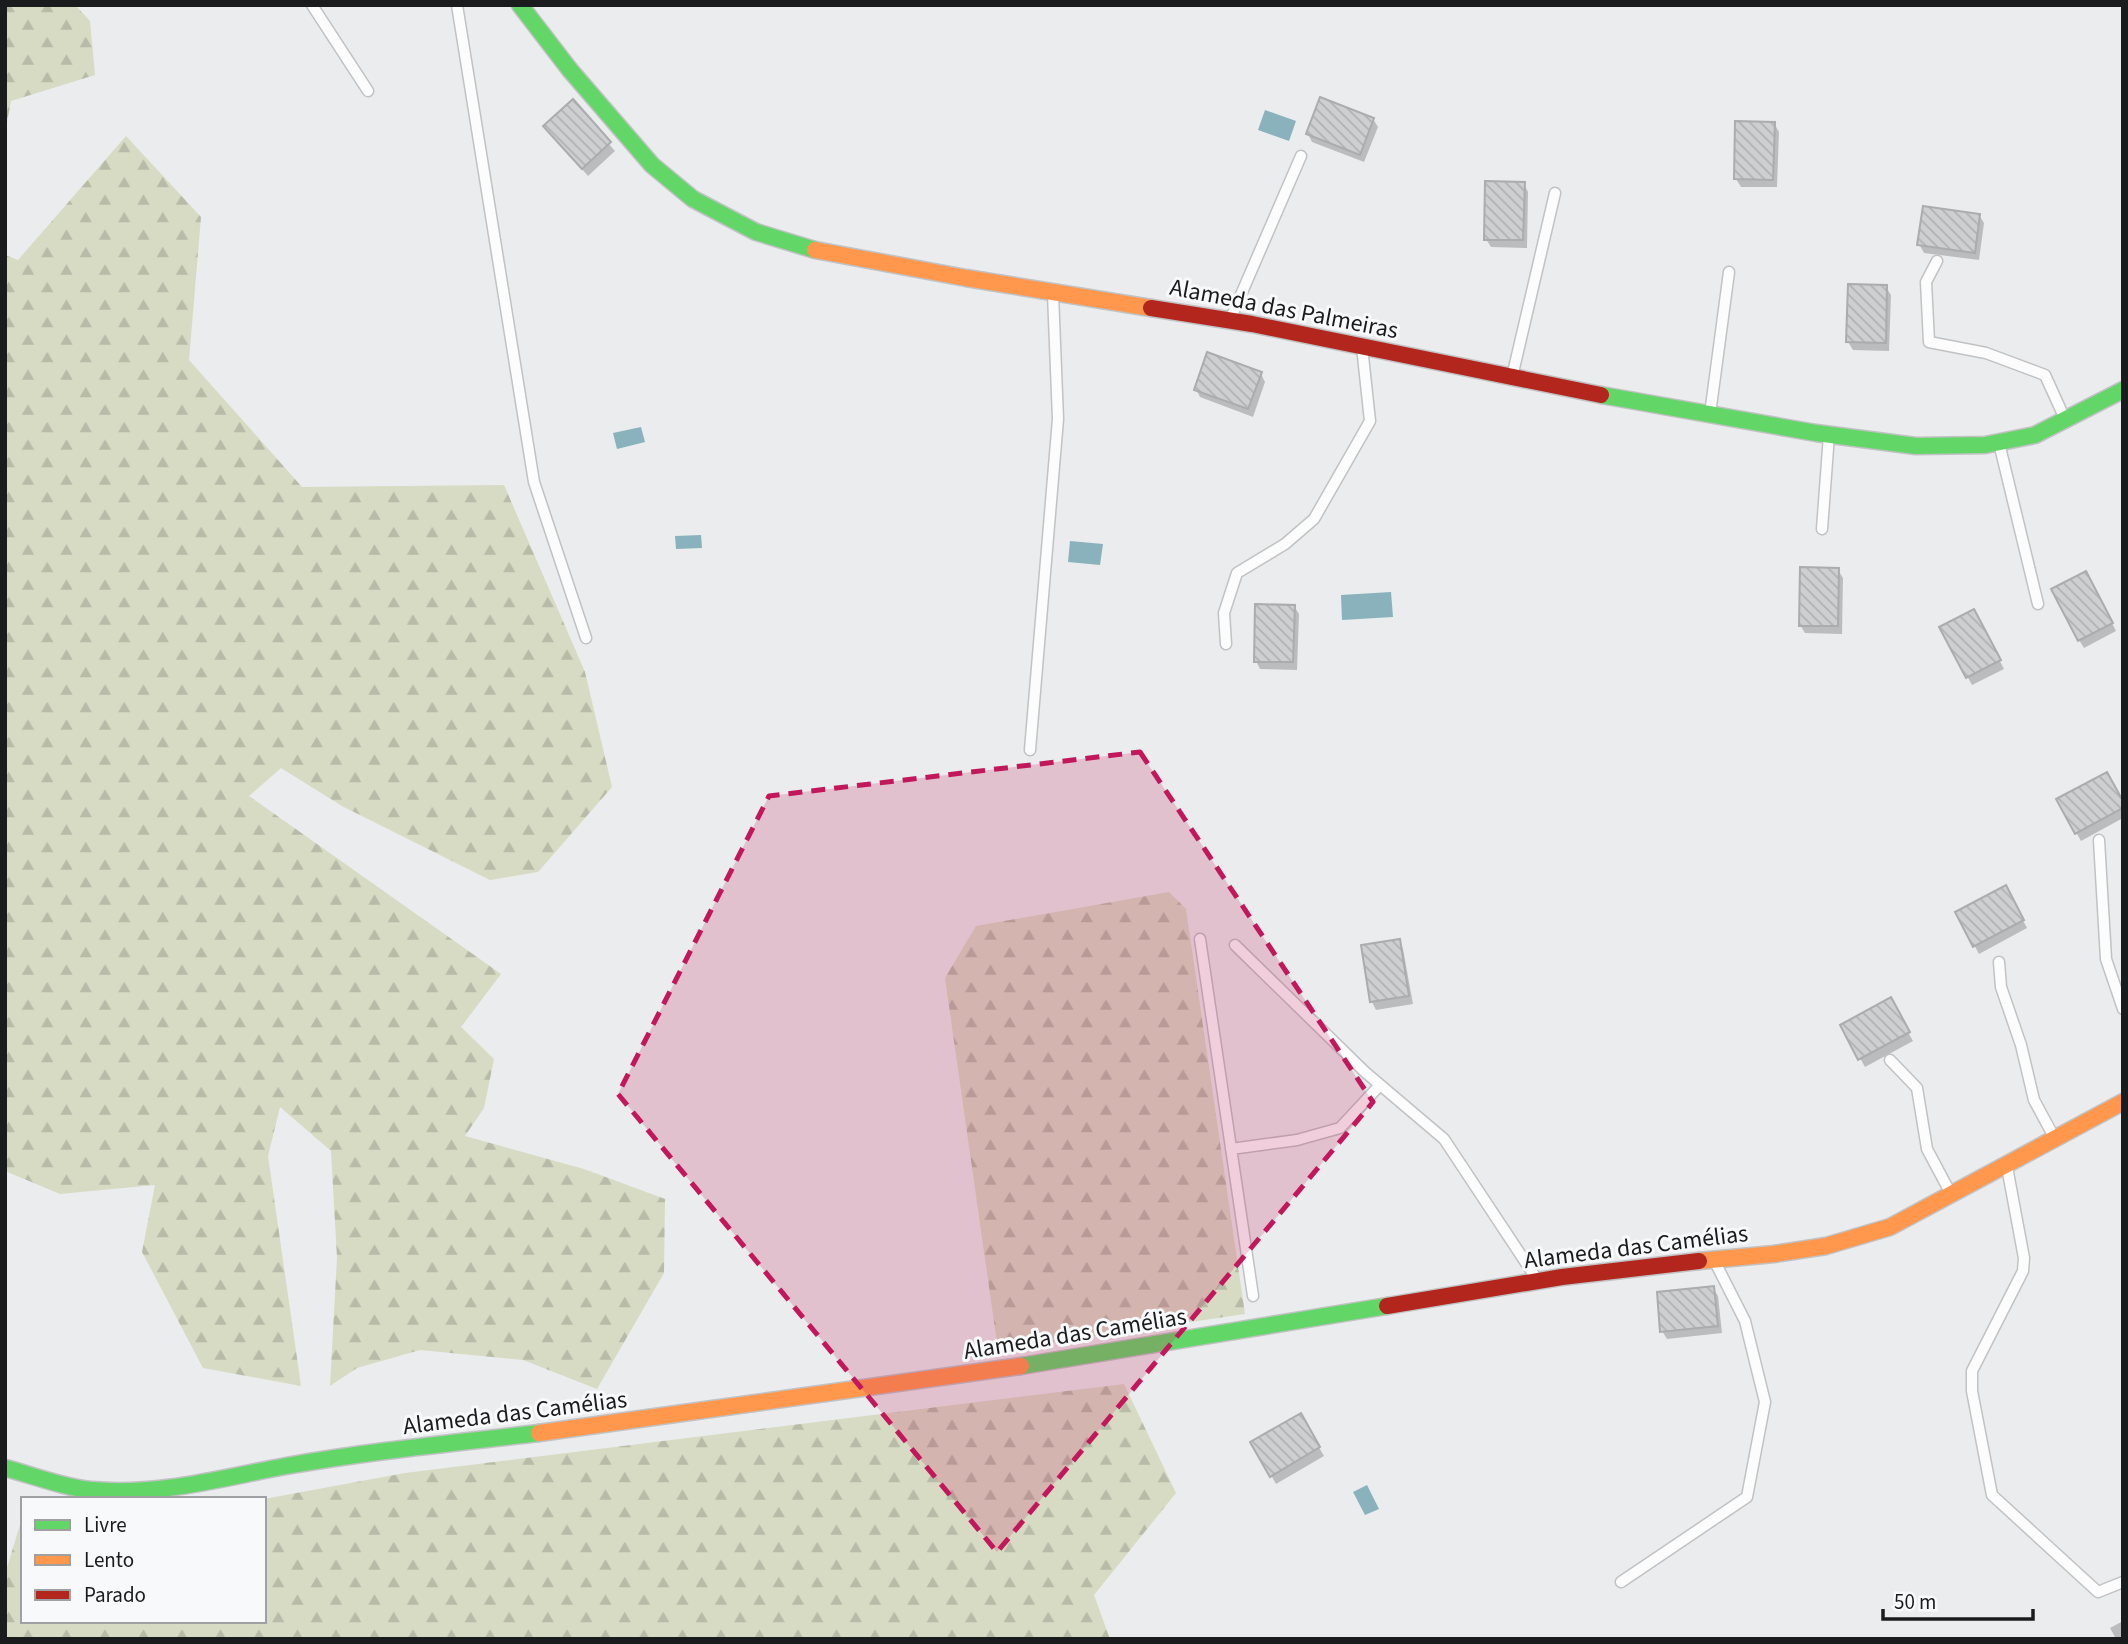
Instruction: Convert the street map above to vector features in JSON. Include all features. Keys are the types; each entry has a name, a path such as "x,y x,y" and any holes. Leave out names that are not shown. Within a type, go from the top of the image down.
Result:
{"street":[{"name":"Alameda das Palmeiras","path":"520,5 570,70 652,164 693,199 756,232 800,247 1230,320 1710,415 1916,446 1985,446 2035,435 2123,390"},
{"name":"Alameda das Camélias","path":"5,1468 90,1490 149,1491 357,1455 593,1427 1059,1361 1538,1282 1826,1246 1890,1227 2123,1102"}],"lane":[{"path":"312,5 368,91"},
{"path":"457,5 534,482 586,638"},
{"path":"1230,320 1301,156"},
{"path":"1512,377 1555,193"},
{"path":"1937,261 1926,282 1929,342 1986,353 2045,375 2066,419"},
{"path":"1710,415 1729,272"},
{"path":"1030,750 1058,419 1053,292"},
{"path":"1226,644 1224,612 1237,573 1285,544 1314,519 1370,421 1362,346"},
{"path":"1822,529 1829,435"},
{"path":"1999,443 2038,604"},
{"path":"2099,840 2106,959 2123,1009"},
{"path":"1200,939 1253,1296"},
{"path":"1235,945 1380,1085 1444,1139 1538,1282"},
{"path":"1999,962 2001,987 2021,1045 2035,1100 2055,1138"},
{"path":"1890,1060 1917,1088 1927,1149 1951,1194"},
{"path":"1231,1149 1297,1140 1340,1128 1380,1085"},
{"path":"2006,1163 2024,1258 2023,1271 1972,1371 1972,1391 1992,1495 2098,1592 2123,1582"},
{"path":"1621,1582 1747,1497 1765,1402 1745,1321 1714,1259"}],"highlighted area":[{"path":"1140,752 1373,1102 997,1552 618,1094 769,796"}],"green space":[{"path":"5,5 75,5 90,21 95,75 11,101 5,133"},
{"path":"126,136 201,217 189,360 302,487 504,485 585,672 612,787 538,872 490,880 342,806 281,768 249,796 501,974 461,1027 494,1059 484,1108 465,1136 584,1169 665,1199 664,1273 597,1389 523,1360 420,1350 357,1368 330,1386 337,1258 331,1151 280,1107 268,1156 301,1386 203,1368 142,1252 155,1185 60,1194 5,1171 5,255 18,260"},
{"path":"1169,892 1186,909 1245,1314 998,1350 945,978 976,926"},
{"path":"1124,1384 1176,1493 1094,1595 1110,1639 5,1639 5,1574 21,1522 21,1623 266,1623 266,1499 405,1473"}],"water":[{"path":"1265,110 1296,121 1289,141 1258,130"},
{"path":"641,427 645,442 617,449 613,433"},
{"path":"701,535 702,548 676,549 675,536"},
{"path":"1070,541 1103,544 1100,565 1068,562"},
{"path":"1391,592 1393,617 1342,620 1341,595"},
{"path":"1367,1485 1379,1509 1365,1515 1353,1492"}],"building":[{"path":"1320,97 1374,118 1360,155 1306,134"},
{"path":"573,99 611,142 582,169 543,126"},
{"path":"1735,121 1775,122 1773,180 1734,179"},
{"path":"1485,181 1525,182 1523,240 1484,240"},
{"path":"1923,206 1980,214 1975,253 1917,245"},
{"path":"1848,284 1887,285 1886,343 1846,342"},
{"path":"1207,352 1262,372 1248,409 1194,390"},
{"path":"1800,567 1839,568 1838,626 1799,626"},
{"path":"2086,571 2113,623 2078,641 2051,589"},
{"path":"1255,604 1295,605 1293,662 1254,662"},
{"path":"1974,609 2001,660 1966,678 1939,627"},
{"path":"2107,772 2123,801 2123,808 2075,834 2056,799"},
{"path":"2006,885 2024,920 1973,947 1955,912"},
{"path":"1400,939 1409,996 1370,1002 1361,945"},
{"path":"1891,997 1910,1032 1858,1060 1840,1025"},
{"path":"1714,1286 1718,1326 1660,1332 1657,1292"},
{"path":"1301,1413 1320,1447 1270,1477 1250,1442"}],"traffic: fast":[{"path":"520,5 570,70 652,165 693,199 756,232 815,250"},
{"path":"1601,395 1816,433 1916,446 1985,445 2035,435 2123,390"},
{"path":"1021,1366 1387,1306"},
{"path":"5,1468 82,1489 141,1490 190,1485 349,1456 539,1433"}],"traffic: slow":[{"path":"815,250 1151,308"},
{"path":"1699,1261 1826,1246 1890,1227 2123,1102"},
{"path":"539,1433 1021,1366"}],"traffic: jam":[{"path":"1151,308 1252,324 1601,395"},
{"path":"1387,1306 1562,1277 1699,1261"}]}
